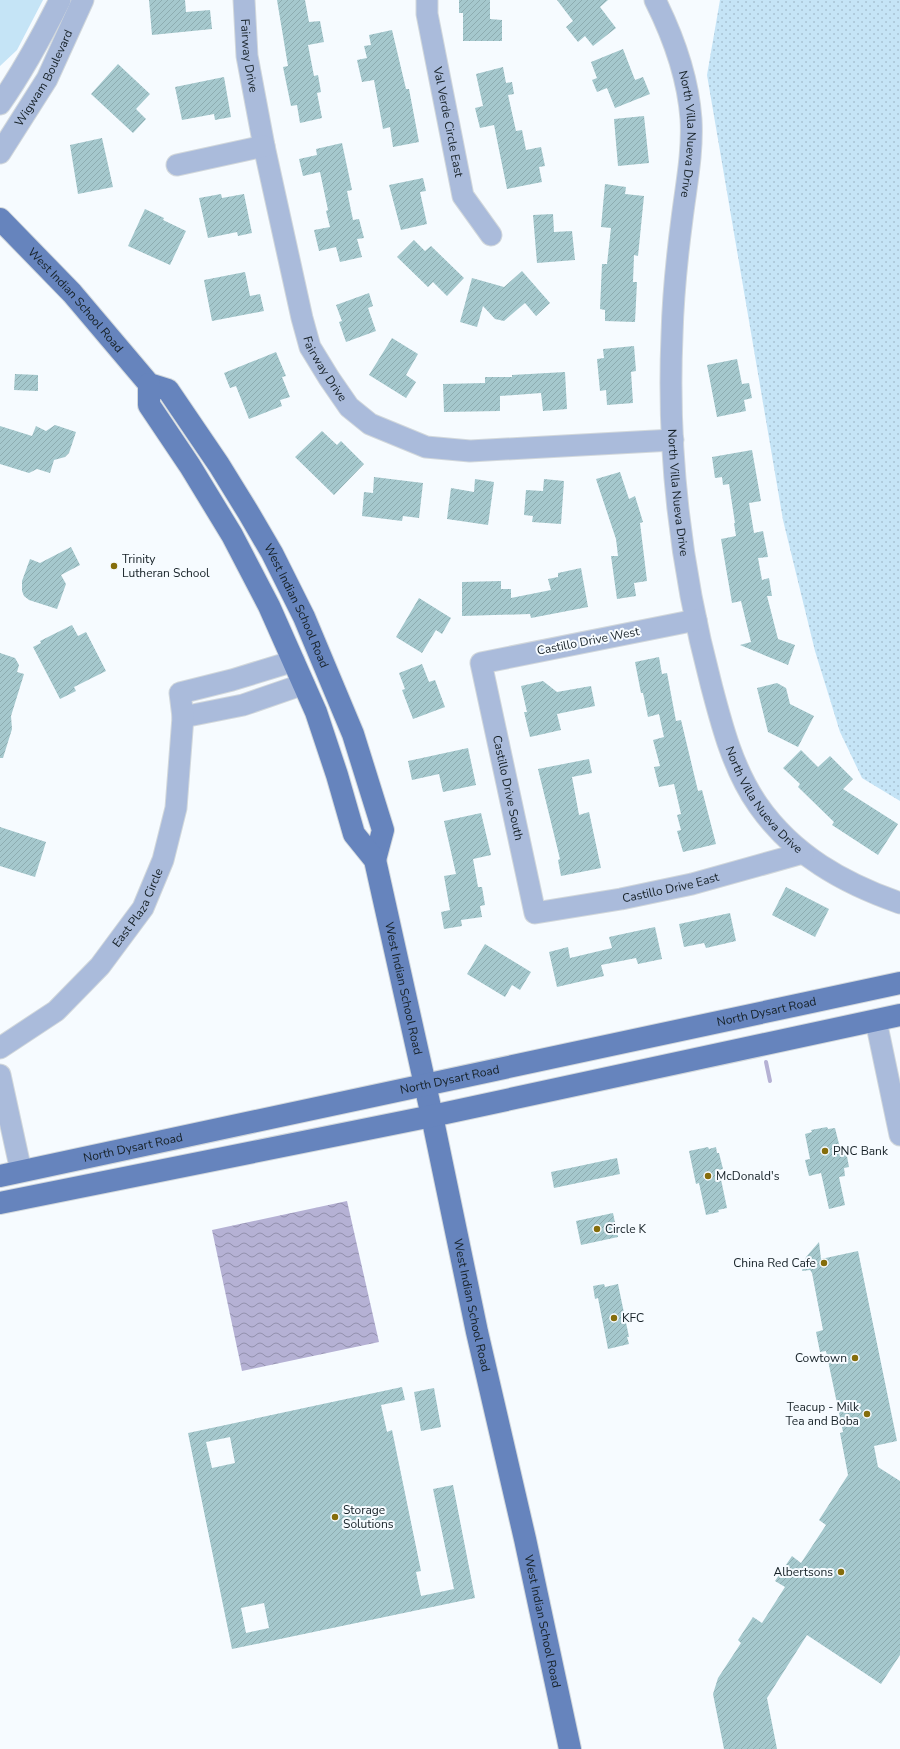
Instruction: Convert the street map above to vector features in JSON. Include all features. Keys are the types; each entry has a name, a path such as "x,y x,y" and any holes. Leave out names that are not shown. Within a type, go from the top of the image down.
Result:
{"main road":[{"name":"West Indian School Road","path":"0,219 72,293 148,384 168,390 205,444 252,518 272,553 304,616 353,734 384,830 375,860"},
{"name":"West Indian School Road","path":"148,384 149,405 190,466 232,535 269,606 316,712 354,834 375,860 432,1116 477,1332 526,1539 570,1749"},
{"name":"North Dysart Road","path":"10,1174 900,983"},
{"path":"868,990 876,1021"},
{"path":"0,1203 432,1116 900,1015"}],"street":[{"path":"60,0 81,5"},
{"name":"Wigwam Boulevard","path":"0,104 26,65 60,0"},
{"name":"Fairway Drive","path":"244,0 246,56 264,146 302,318 310,347 349,407 370,424 426,447 470,451 674,440"},
{"name":"Val Verde Circle East","path":"427,0 427,14 463,196 491,235"},
{"name":"North Villa Nueva Drive","path":"655,0 680,58 687,91 691,121 690,158 681,228 672,335 672,397 681,528 696,620 717,707 735,764 758,805 774,825 823,868 847,882 900,902"},
{"name":"Wigwam Boulevard","path":"0,153 47,79 81,5"},
{"path":"177,165 264,146"},
{"name":"Castillo Drive West","path":"481,663 696,620"},
{"name":"East Plaza Circle","path":"0,1048 56,1011 100,966 142,908 163,860 176,808 183,717 180,693 232,680 294,661"},
{"name":"Castillo Drive South","path":"481,663 535,913"},
{"path":"183,717 243,705 304,684"},
{"name":"Castillo Drive East","path":"535,913 621,899 686,886 803,852"},
{"path":"876,1021 900,1135"},
{"path":"0,1075 10,1174"}],"shaded area":[{"path":"0,0 43,0 17,50 0,66"},
{"path":"720,0 900,0 900,801 862,778 840,732 815,651 783,520 707,75"}],"water":[{"path":"347,1201 379,1342 242,1371 212,1230"}],"building":[{"path":"149,0 185,0 186,12 210,10 212,29 152,35"},
{"path":"277,0 305,0 309,22 320,21 324,42 308,45 314,76 318,75 321,92 317,93 322,118 300,123 297,105 291,106 283,67 288,66"},
{"path":"459,0 490,0 490,19 502,20 502,41 463,41 463,13 459,13"},
{"path":"557,0 608,0 600,7 616,28 593,46 585,36 578,42 566,27 573,21"},
{"path":"392,30 406,89 409,89 419,142 393,147 390,127 383,129 374,80 362,82 357,60 367,58 364,46 371,45 369,35"},
{"path":"623,49 635,80 643,77 650,94 615,108 607,88 597,92 592,80 597,78 591,62"},
{"path":"118,64 150,94 136,109 146,119 133,133 91,94"},
{"path":"503,67 506,83 512,82 514,94 508,95 516,131 522,130 526,150 541,147 545,166 539,167 542,182 507,189 494,125 480,128 475,108 483,106 476,74"},
{"path":"224,77 231,117 215,120 214,114 182,120 175,87"},
{"path":"644,116 649,163 618,166 614,119"},
{"path":"102,138 113,187 78,194 70,145"},
{"path":"342,143 352,190 347,191 353,220 359,219 364,238 357,239 362,257 340,262 336,247 319,251 314,230 330,227 320,172 303,176 299,159 317,155 316,149"},
{"path":"423,178 426,191 420,192 427,224 401,230 389,185"},
{"path":"605,184 626,187 625,194 644,196 638,256 634,255 633,282 637,282 635,322 605,321 605,310 600,309 602,264 607,264 611,228 601,227"},
{"path":"221,194 222,198 244,194 252,233 238,236 237,232 208,238 199,198"},
{"path":"145,209 186,231 170,265 128,246"},
{"path":"553,214 554,232 572,231 575,260 537,263 533,215"},
{"path":"414,240 425,251 431,246 464,278 447,296 433,282 428,287 397,257"},
{"path":"522,271 550,303 536,316 525,303 504,321 495,319 483,306 477,327 460,322 472,278 504,287"},
{"path":"245,272 250,296 260,294 264,311 212,321 204,280"},
{"path":"369,293 373,306 368,308 376,331 346,342 339,322 342,321 336,305"},
{"path":"392,338 418,354 406,375 416,382 406,398 369,375"},
{"path":"634,346 636,371 631,372 633,403 607,405 606,390 600,391 597,359 604,358 603,349"},
{"path":"276,352 286,376 282,377 290,397 280,400 282,406 249,419 236,386 230,388 224,373"},
{"path":"737,359 742,384 749,383 752,398 744,400 746,411 717,417 707,365"},
{"path":"565,372 567,409 543,411 541,393 500,396 500,411 444,412 443,384 485,383 485,377 512,377 512,375"},
{"path":"15,374 38,375 38,391 14,390"},
{"path":"55,425 76,432 69,453 65,457 54,460 50,473 37,469 29,473 0,464 0,426 32,436 36,426 46,431"},
{"path":"322,431 337,445 341,441 364,464 334,495 295,457"},
{"path":"752,450 761,501 749,503 754,533 763,531 768,557 758,558 762,580 769,578 772,596 767,596 778,639 795,645 788,665 740,645 751,642 741,601 732,603 721,539 736,536 735,523 729,484 723,485 722,477 715,478 712,457"},
{"path":"620,472 629,499 635,496 643,522 640,523 647,581 634,583 636,596 617,599 611,556 618,556 616,539 596,479"},
{"path":"374,477 423,483 419,518 403,516 402,521 362,516 364,492 373,493"},
{"path":"475,479 494,482 488,525 447,519 451,488 474,492"},
{"path":"544,479 564,481 561,524 532,522 533,516 524,515 526,490 543,491"},
{"path":"71,547 80,565 61,575 66,584 57,609 29,600 24,596 22,591 22,581 30,559 40,563"},
{"path":"581,568 588,607 531,618 530,614 462,616 462,582 501,581 501,589 511,589 511,598 551,590 548,579 558,577 558,573"},
{"path":"419,598 451,618 442,634 436,630 422,653 396,637"},
{"path":"72,625 78,636 86,632 106,671 74,687 76,691 60,699 33,647 41,643 40,641"},
{"path":"0,653 15,658 19,665 17,672 24,674 11,716 12,729 3,758 0,758"},
{"path":"659,657 662,674 667,673 676,721 681,720 698,791 702,790 716,844 683,852 677,831 681,830 677,815 681,814 674,784 659,787 654,767 660,766 653,740 664,737 659,714 648,717 643,693 641,693 635,662"},
{"path":"422,664 429,682 435,680 445,707 413,719 402,690 405,689 399,673"},
{"path":"543,681 557,692 591,686 595,706 557,714 561,730 530,737 524,712 527,712 521,686"},
{"path":"777,683 786,688 790,704 814,716 798,747 768,732 757,688"},
{"path":"468,748 476,785 443,792 439,774 412,780 408,761"},
{"path":"801,750 818,767 830,756 853,779 843,789 898,824 878,855 832,825 834,822 798,787 800,784 783,768"},
{"path":"589,759 592,773 572,777 579,815 589,812 601,868 561,876 558,860 560,859 538,769"},
{"path":"481,813 491,855 473,859 478,887 482,887 485,905 480,906 482,917 461,920 462,926 444,929 441,912 450,910 444,876 456,874 444,821"},
{"path":"0,827 46,842 35,877 0,866"},
{"path":"786,887 829,909 815,937 772,915"},
{"path":"730,913 736,941 706,948 704,943 684,947 679,924"},
{"path":"655,927 662,959 638,964 636,958 601,965 604,976 557,987 549,952 568,947 570,958 612,948 609,937"},
{"path":"485,944 531,972 520,990 512,985 505,997 467,974"},
{"name":"PNC Bank","path":"827,1127 828,1129 835,1128 841,1152 846,1151 849,1167 844,1168 845,1176 839,1177 845,1205 829,1209 821,1173 809,1176 805,1160 810,1159 805,1134 812,1132 811,1130"},
{"name":"McDonald's","path":"708,1147 709,1149 716,1147 717,1153 719,1153 723,1169 719,1170 727,1208 718,1210 719,1212 706,1215 699,1183 696,1184 689,1151"},
{"path":"617,1158 620,1174 554,1188 551,1172"},
{"name":"Circle K","path":"613,1213 618,1237 581,1245 576,1221"},
{"path":"819,1242 821,1259 858,1251 897,1441 874,1446 878,1467 900,1481 900,1655 881,1684 807,1635 767,1698 777,1749 724,1749 713,1694 718,1678 741,1643 738,1640 753,1617 762,1623 785,1587 775,1581 792,1556 801,1563 826,1525 819,1520 848,1475 840,1433 843,1432 826,1351 820,1352 816,1332 823,1330 812,1273 810,1270 802,1271 806,1257"},
{"name":"KFC","path":"604,1284 605,1287 618,1284 629,1337 627,1337 629,1344 608,1349 598,1298 595,1299 593,1286"},
{"name":"Storage Solutions","path":"402,1387 405,1400 381,1405 387,1432 392,1430 421,1571 416,1572 421,1596 454,1589 433,1489 453,1485 475,1598 232,1649 188,1433","holes":["230,1437 235,1463 212,1468 206,1442","264,1603 269,1628 246,1633 241,1608"]},
{"path":"434,1388 441,1427 421,1431 414,1392"}],"waterway":[{"path":"766,1062 770,1081"}],"place":[{"name":"Trinity Lutheran School","path":"114,566"},
{"name":"PNC Bank","path":"825,1151"},
{"name":"McDonald's","path":"708,1176"},
{"name":"Circle K","path":"597,1229"},
{"name":"China Red Cafe","path":"824,1263"},
{"name":"KFC","path":"614,1318"},
{"name":"Cowtown","path":"855,1358"},
{"name":"Teacup - Milk Tea and Boba","path":"867,1414"},
{"name":"Storage Solutions","path":"335,1517"},
{"name":"Albertsons","path":"841,1572"}]}
